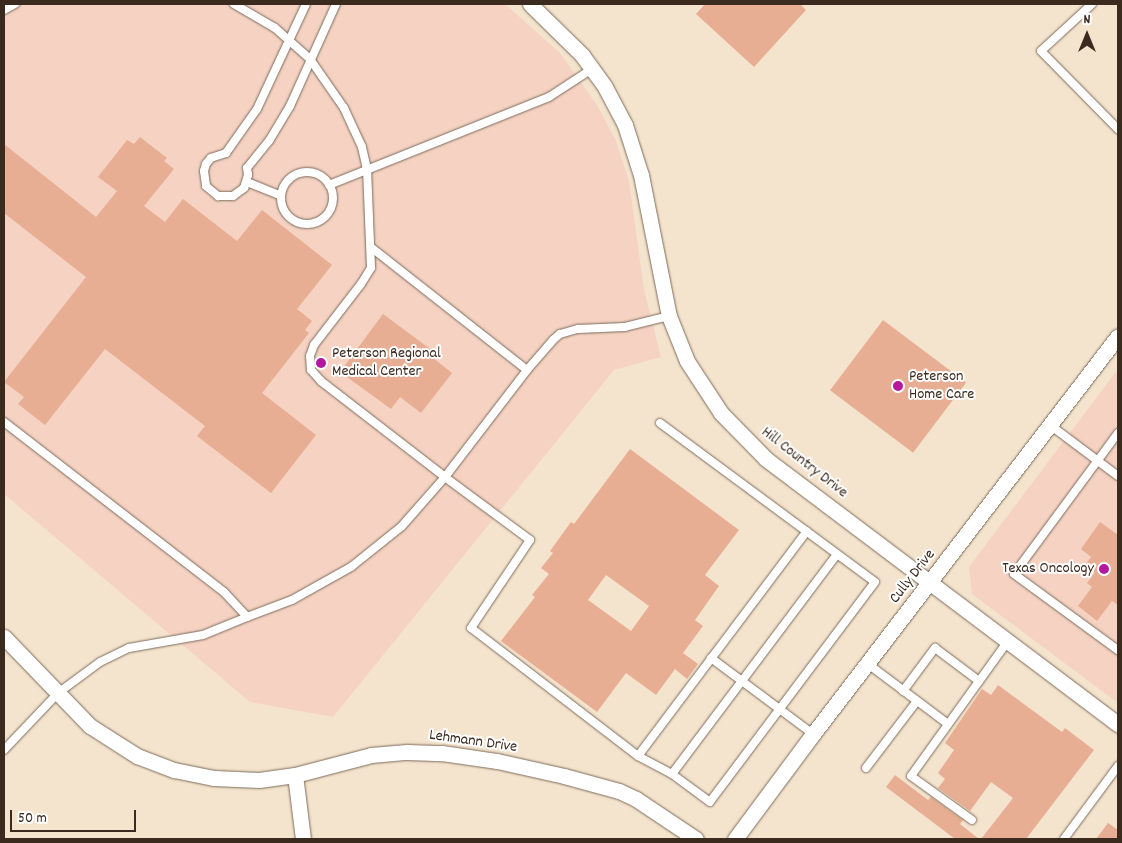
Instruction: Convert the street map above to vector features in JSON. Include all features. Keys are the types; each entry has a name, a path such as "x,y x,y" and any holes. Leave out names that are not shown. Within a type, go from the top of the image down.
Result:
{"street":[{"name":"Hill Country Drive","path":"530,4 564,35 592,69 615,104 634,150 668,316 687,361 704,390 740,434 766,459 1117,722"},
{"name":"Cully Drive","path":"736,839 813,734 1118,336"},
{"name":"Lehmann Drive","path":"4,637 90,726 137,756 174,770 214,778 260,780 295,775 371,755 407,752 442,753 497,761 619,791 636,799 696,839"},
{"path":"295,775 303,839"}],"lane":[{"path":"4,10 15,4"},
{"path":"234,4 258,17 290,39 310,59 334,91 351,120 362,147 367,169 372,248 371,268 368,276 314,345 310,356 311,370 321,381 444,477 530,540 471,628 638,756 672,774 710,802 875,582 660,423"},
{"path":"306,4 269,87 249,122 226,153 211,158 204,171 206,186 218,196 233,196 244,188 247,182 247,168 281,123 336,4"},
{"path":"1092,4 1041,51 1118,129"},
{"path":"329,185 549,97 592,69"},
{"path":"304,172 320,176 329,185 332,196 329,211 316,222 308,224 291,219 285,212 280,195 288,179 304,172"},
{"path":"247,182 280,195"},
{"path":"372,248 527,370"},
{"path":"4,750 58,693 100,662 129,648 204,635 292,600 351,567 402,526 444,477 527,370 553,340 568,331 625,327 668,316"},
{"path":"4,422 224,592 247,617"},
{"path":"1050,426 1118,476"},
{"path":"1118,433 1014,574 1118,650"},
{"path":"638,756 807,531"},
{"path":"672,774 837,554"},
{"path":"972,820 911,776 1008,641"},
{"path":"904,691 935,648 979,681"},
{"path":"711,658 813,734"},
{"path":"868,664 948,724"},
{"path":"866,768 917,701"},
{"path":"1064,839 1118,766"}],"shaded area":[{"name":"Peterson Regional Medical Center","path":"4,4 505,4 560,53 597,105 616,141 629,181 644,290 661,357 614,370 333,717 250,702 4,494"},
{"path":"1118,369 1118,703 972,594 969,567"}],"building":[{"path":"705,4 800,4 806,10 754,67 696,14"},
{"path":"140,137 167,158 164,161 174,169 144,206 165,222 183,199 237,241 262,210 332,265 297,309 312,321 305,330 309,333 262,393 316,435 271,493 197,436 205,426 105,349 45,425 18,404 24,397 4,382 86,277 4,213 4,144 96,217 117,191 98,177 127,140 134,144"},
{"path":"383,314 437,354 433,358 452,373 421,413 400,397 391,409 340,372"},
{"name":"Peterson Home Care","path":"883,320 966,383 913,453 830,390"},
{"path":"630,449 739,530 705,575 719,586 695,620 703,626 683,653 698,664 687,679 675,669 656,695 626,673 597,712 501,641 535,597 532,595 549,574 541,568 553,553 550,551 571,522 574,524","holes":["606,575 649,606 631,631 588,600"]},
{"name":"Texas Oncology","path":"1100,522 1118,535 1118,605 1112,601 1097,621 1078,606 1092,587 1087,583 1095,572 1085,565 1091,557 1081,549"},
{"path":"998,685 1062,732 1065,728 1094,750 1026,839 981,839 1013,798 991,782 970,811 938,788 945,779 938,773 954,750 945,743 982,689 991,695"},
{"path":"895,775 928,800 931,797 963,820 960,824 979,839 955,839 886,787"},
{"path":"1108,823 1118,830 1118,839 1096,839"}],"place":[{"name":"Peterson Regional Medical Center","path":"321,363"},
{"name":"Peterson Home Care","path":"898,386"},
{"name":"Texas Oncology","path":"1104,569"}]}
